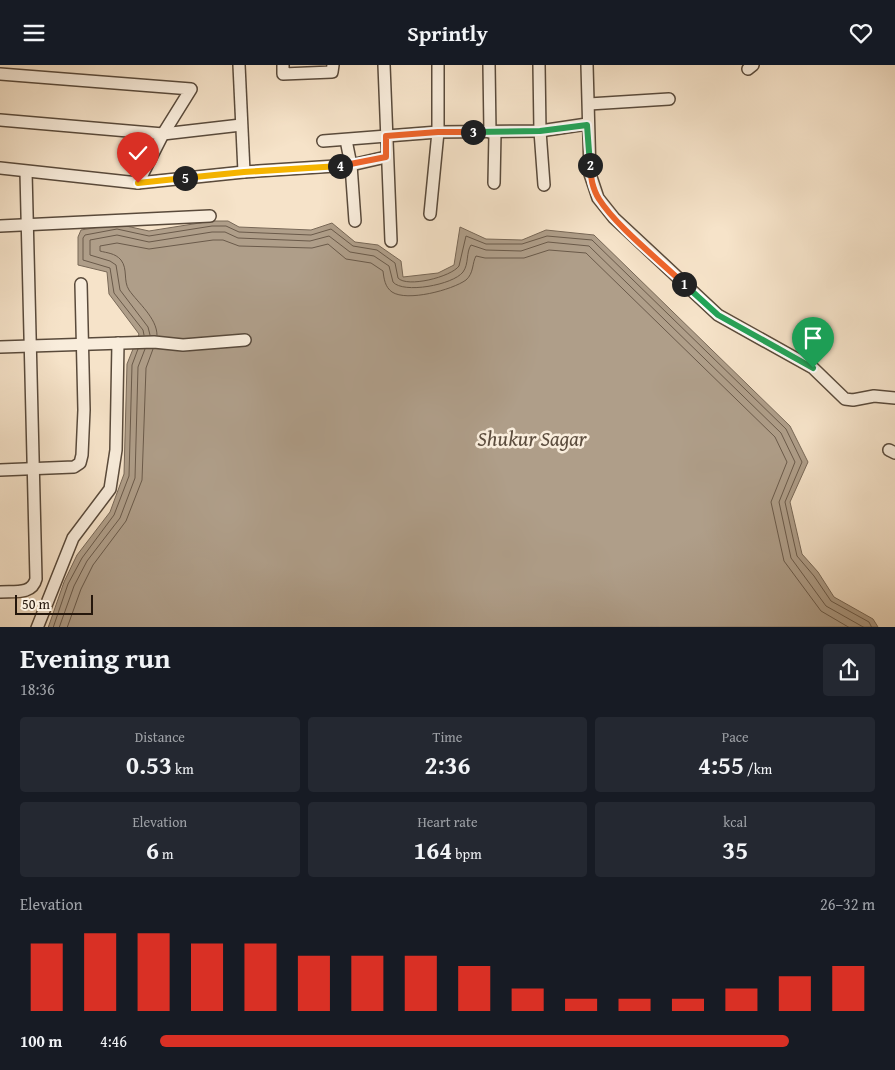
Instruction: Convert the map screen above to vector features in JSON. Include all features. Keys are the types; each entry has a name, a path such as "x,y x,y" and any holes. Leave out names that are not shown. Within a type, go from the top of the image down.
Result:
{"street":[{"path":"240,65 244,172"},
{"path":"283,65 283,74 332,72 333,65"},
{"path":"384,65 386,157 391,241"},
{"path":"430,214 438,132 438,65"},
{"path":"490,65 494,183"},
{"path":"539,65 540,131 544,185"},
{"path":"587,65 589,104 587,125 590,174 598,198 614,218 718,315 813,368 845,399 854,400 874,396 895,398"},
{"path":"0,74 191,89 163,134 138,183"},
{"path":"589,104 669,99"},
{"path":"0,120 163,134 241,125"},
{"path":"324,141 438,132 492,133 540,131 587,125"},
{"path":"346,140 351,165 355,221"},
{"path":"0,168 138,183 244,172 351,165 386,157"},
{"path":"0,592 29,590 34,587 36,579 26,172"},
{"path":"0,225 210,216"},
{"path":"0,470 74,467 80,463 84,410 82,285"},
{"path":"0,347 118,343 183,345 246,341"},
{"path":"37,627 74,538 110,489 116,450 118,343"}],"water":[{"name":"Shukur Sagar","path":"212,221 228,221 239,227 311,230 332,223 355,242 378,245 401,261 403,277 438,273 454,265 460,227 486,239 522,240 546,230 594,235 790,426 808,462 790,502 802,554 818,572 834,597 873,619 878,627 48,627 64,582 77,555 110,512 124,474 127,364 139,334 109,294 107,272 78,265 78,237 81,230 117,224 149,231"}],"route":[{"path":"138,183 244,172 351,165 386,157 386,136 438,132 495,133 540,131 587,125 590,174 598,198 614,218 718,315 813,368"}]}
